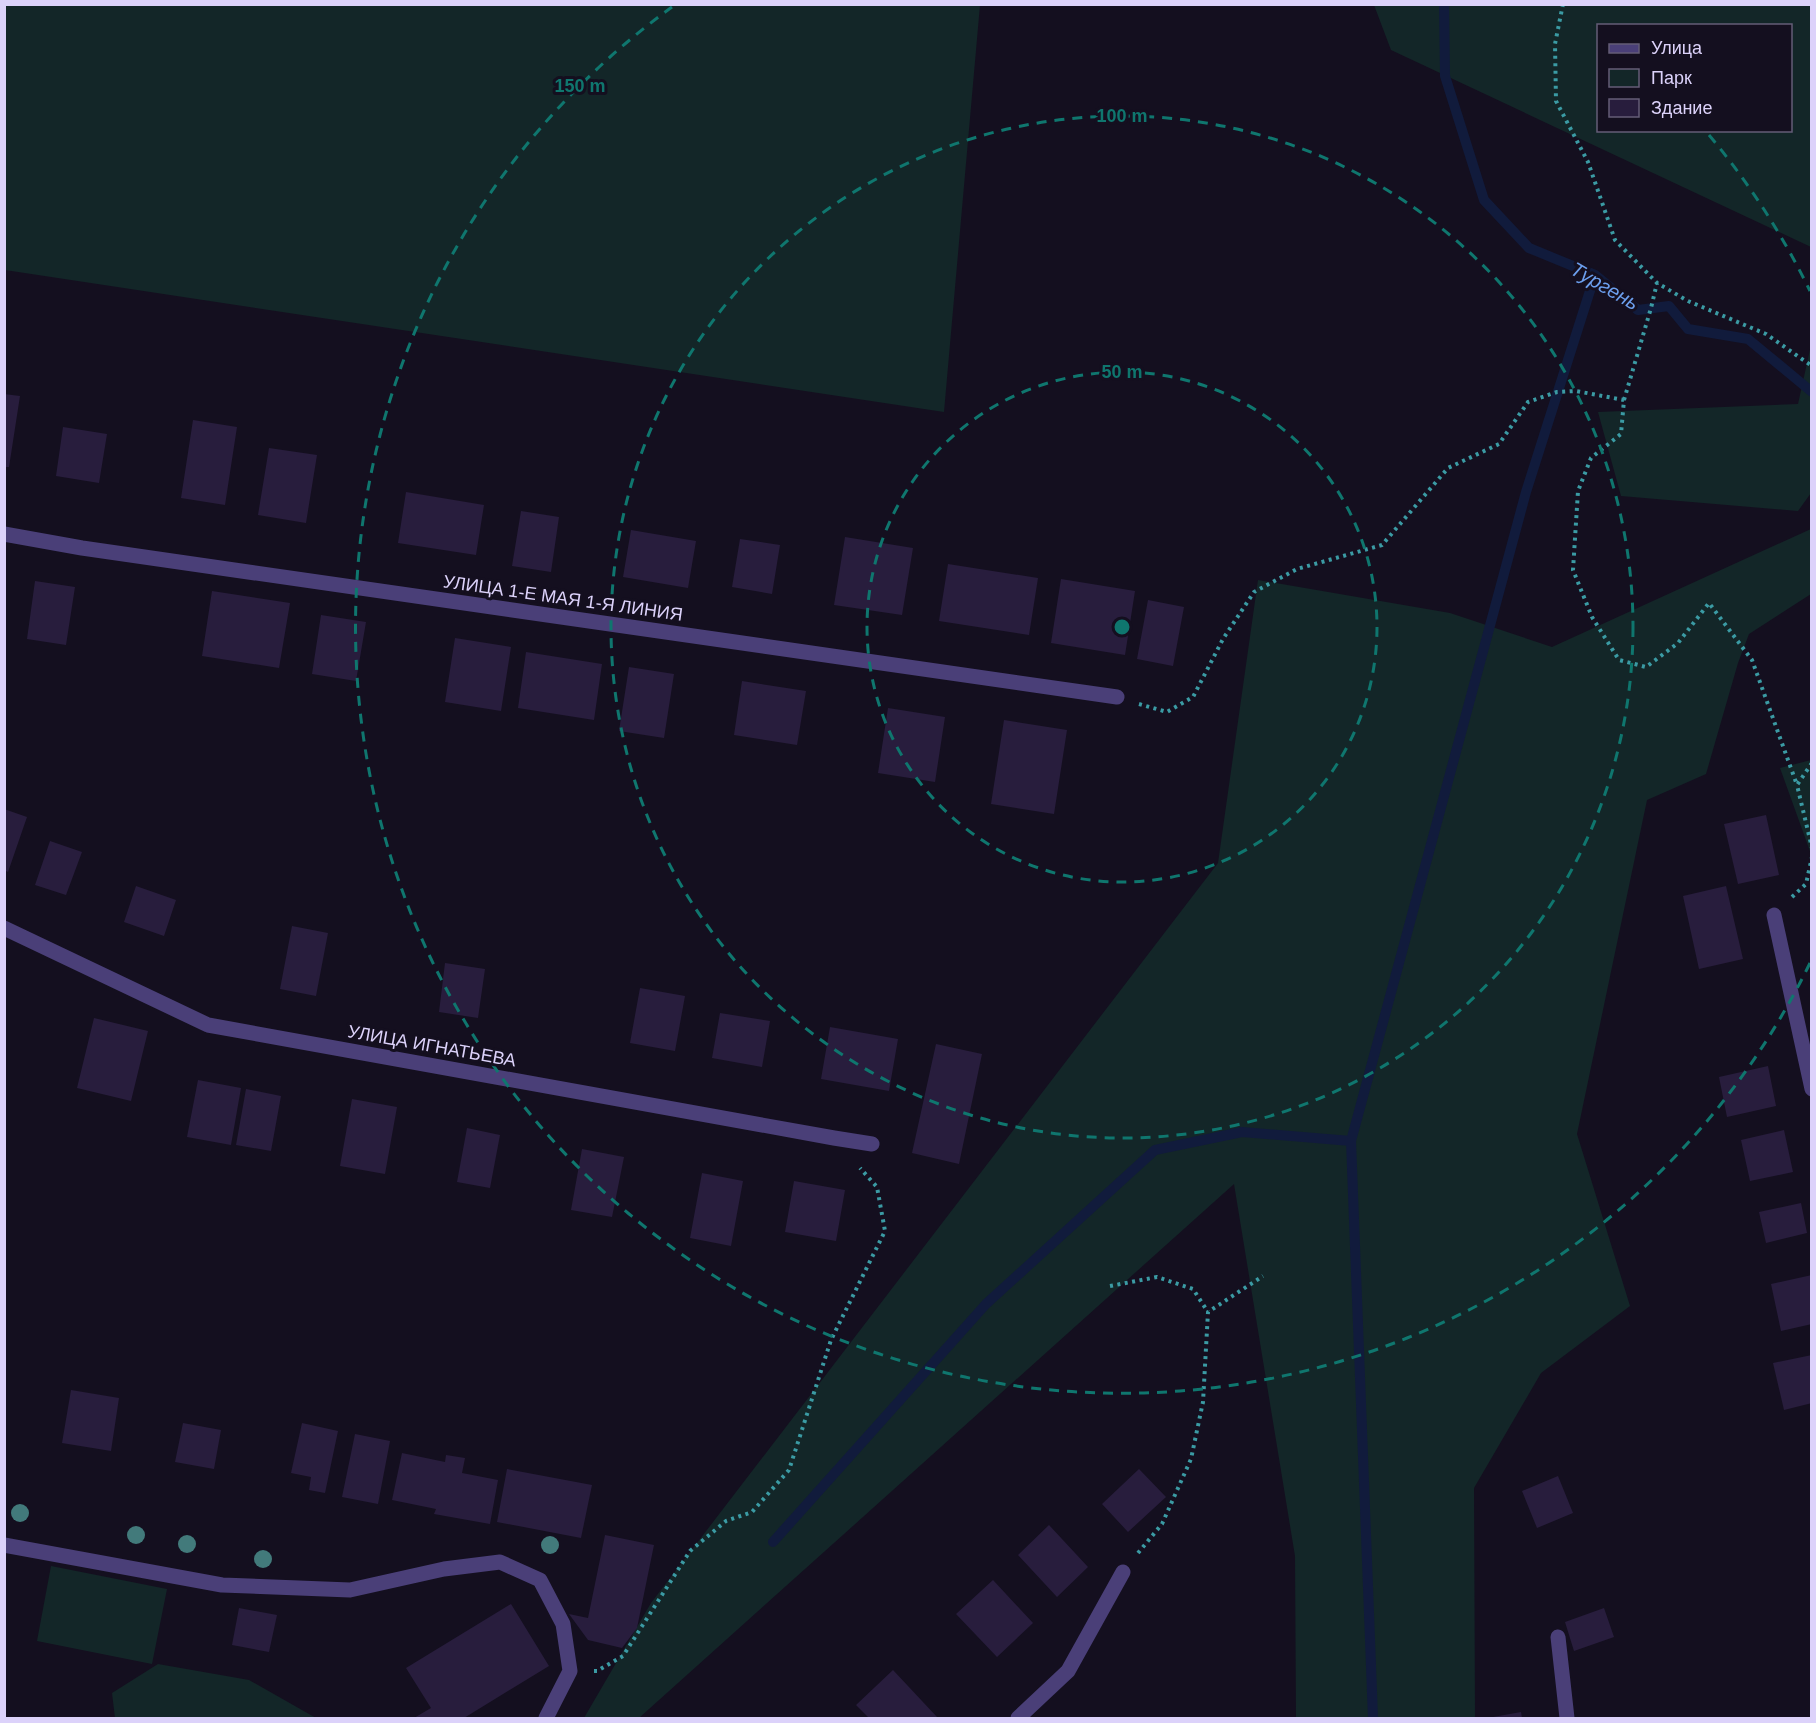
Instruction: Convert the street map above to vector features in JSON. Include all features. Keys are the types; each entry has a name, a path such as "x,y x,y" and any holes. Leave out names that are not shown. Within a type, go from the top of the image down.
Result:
{"street":[{"name":"УЛИЦА 1-Е МАЯ 1-Я ЛИНИЯ","path":"4,534 94,550 1117,698"},
{"path":"1774,915 1812,1089"},
{"name":"УЛИЦА ИГНАТЬЕВА","path":"4,928 208,1025 872,1144"},
{"path":"4,1545 222,1585 350,1590 444,1569 500,1562 540,1580 563,1624 570,1671 546,1719"},
{"path":"1018,1719 1068,1671 1123,1572"},
{"path":"1558,1637 1567,1719"}],"path":[{"path":"1563,4 1555,44 1556,101 1588,162 1615,240 1657,283 1688,301 1766,334 1812,366"},
{"path":"1657,283 1624,400 1621,434 1591,458 1578,491 1573,570 1592,617 1619,660 1646,667 1678,644 1709,603 1752,660 1797,785 1812,848"},
{"path":"1117,698 1167,712 1193,697 1223,639 1254,592 1297,569 1382,545 1448,468 1498,444 1528,402 1557,392 1576,391 1624,400"},
{"path":"1797,785 1812,763"},
{"path":"1774,915 1806,884 1812,857"},
{"path":"570,1671 597,1671 623,1656 690,1551 726,1521 752,1512 789,1470 831,1340 885,1231 878,1187 834,1138"},
{"path":"1208,1312 1263,1276"},
{"path":"1110,1286 1157,1277 1193,1289 1208,1312 1203,1402 1191,1459 1162,1524 1123,1572"}],"green space":[{"path":"4,5 980,5 944,412 5,270"},
{"path":"1374,5 1811,5 1811,247 1391,50"},
{"path":"1811,345 1811,493 1798,511 1621,496 1598,412 1798,404"},
{"path":"1811,529 1811,594 1749,634 1738,663 1706,774 1647,800 1577,1134 1630,1306 1541,1373 1474,1488 1475,1718 1296,1718 1295,1556 1234,1184 639,1718 584,1718 651,1603 1218,863 1258,580 1450,613 1552,647"},
{"path":"1812,760 1811,854 1780,768"},
{"path":"51,1566 167,1589 152,1664 37,1641"},
{"path":"158,1664 249,1680 316,1718 115,1718 112,1693"}],"building":[{"path":"4,394 20,396 9,467 4,467"},
{"path":"193,420 237,427 225,505 181,498"},
{"path":"63,427 107,434 99,483 56,476"},
{"path":"269,448 317,455 306,523 258,515"},
{"path":"406,492 484,505 476,555 398,543"},
{"path":"521,511 559,517 551,572 512,566"},
{"path":"631,530 696,541 688,588 623,577"},
{"path":"845,537 913,548 902,615 834,605"},
{"path":"740,539 780,545 772,594 732,587"},
{"path":"948,564 1038,578 1029,635 939,621"},
{"path":"1061,579 1135,591 1125,655 1051,643"},
{"path":"35,581 75,587 66,645 27,639"},
{"path":"212,591 290,603 279,668 202,656"},
{"path":"1148,600 1184,607 1173,666 1137,659"},
{"path":"321,615 366,622 356,681 312,674"},
{"path":"455,638 511,647 501,711 445,702"},
{"path":"526,652 602,664 594,720 518,708"},
{"path":"629,667 674,674 664,738 619,731"},
{"path":"742,681 806,691 797,745 734,735"},
{"path":"888,708 945,717 935,782 878,773"},
{"path":"1004,720 1067,730 1054,814 991,804"},
{"path":"4,809 27,817 8,872 4,870"},
{"path":"1766,815 1779,875 1738,884 1724,824"},
{"path":"50,841 82,852 66,895 35,885"},
{"path":"136,886 176,900 164,936 124,922"},
{"path":"1726,886 1743,959 1699,969 1683,896"},
{"path":"292,926 328,933 316,996 280,989"},
{"path":"445,963 485,969 478,1018 439,1012"},
{"path":"640,988 685,996 675,1051 630,1043"},
{"path":"720,1013 770,1021 762,1067 712,1058"},
{"path":"94,1018 148,1031 131,1101 77,1088"},
{"path":"830,1027 898,1039 889,1091 821,1079"},
{"path":"936,1044 982,1054 959,1164 912,1153"},
{"path":"1768,1066 1776,1106 1727,1117 1719,1077"},
{"path":"198,1080 241,1088 231,1145 187,1137"},
{"path":"246,1089 281,1096 271,1151 236,1145"},
{"path":"352,1099 397,1107 385,1174 340,1166"},
{"path":"467,1128 500,1135 490,1188 457,1182"},
{"path":"1784,1130 1793,1172 1750,1181 1741,1140"},
{"path":"582,1149 624,1157 612,1217 571,1210"},
{"path":"702,1173 743,1181 731,1246 690,1238"},
{"path":"794,1181 845,1190 836,1241 785,1232"},
{"path":"1801,1203 1807,1233 1766,1243 1759,1212"},
{"path":"1812,1275 1812,1324 1781,1331 1771,1284"},
{"path":"1812,1355 1812,1403 1784,1410 1773,1363"},
{"path":"71,1390 119,1398 111,1451 62,1443"},
{"path":"183,1423 221,1430 214,1469 175,1462"},
{"path":"302,1423 338,1431 325,1493 309,1490 311,1477 291,1473"},
{"path":"355,1434 390,1441 378,1504 342,1497"},
{"path":"402,1453 445,1462 446,1455 465,1458 462,1473 498,1480 490,1524 434,1514 436,1509 392,1500"},
{"path":"507,1469 592,1485 581,1538 497,1522"},
{"path":"1139,1469 1166,1497 1128,1532 1102,1504"},
{"path":"1558,1476 1573,1513 1537,1528 1522,1491"},
{"path":"1049,1525 1088,1567 1057,1597 1018,1555"},
{"path":"605,1535 654,1545 637,1628 622,1648 588,1640 569,1614 588,1618"},
{"path":"993,1580 1033,1623 997,1657 956,1614"},
{"path":"511,1604 549,1666 464,1718 414,1718 431,1708 406,1668"},
{"path":"239,1608 277,1615 269,1652 232,1645"},
{"path":"1604,1608 1614,1637 1574,1651 1565,1622"},
{"path":"893,1670 936,1718 869,1718 856,1705"},
{"path":"1521,1712 1522,1718 1493,1718 1493,1717"}],"waterway":[{"name":"Тургень","path":"1444,4 1445,76 1484,200 1529,248 1595,275 1638,310 1669,306 1688,329 1748,339 1812,392"},
{"path":"1373,1718 1351,1141 1526,492 1595,275"},
{"path":"773,1542 986,1304 1155,1150 1242,1132 1351,1141"}]}
